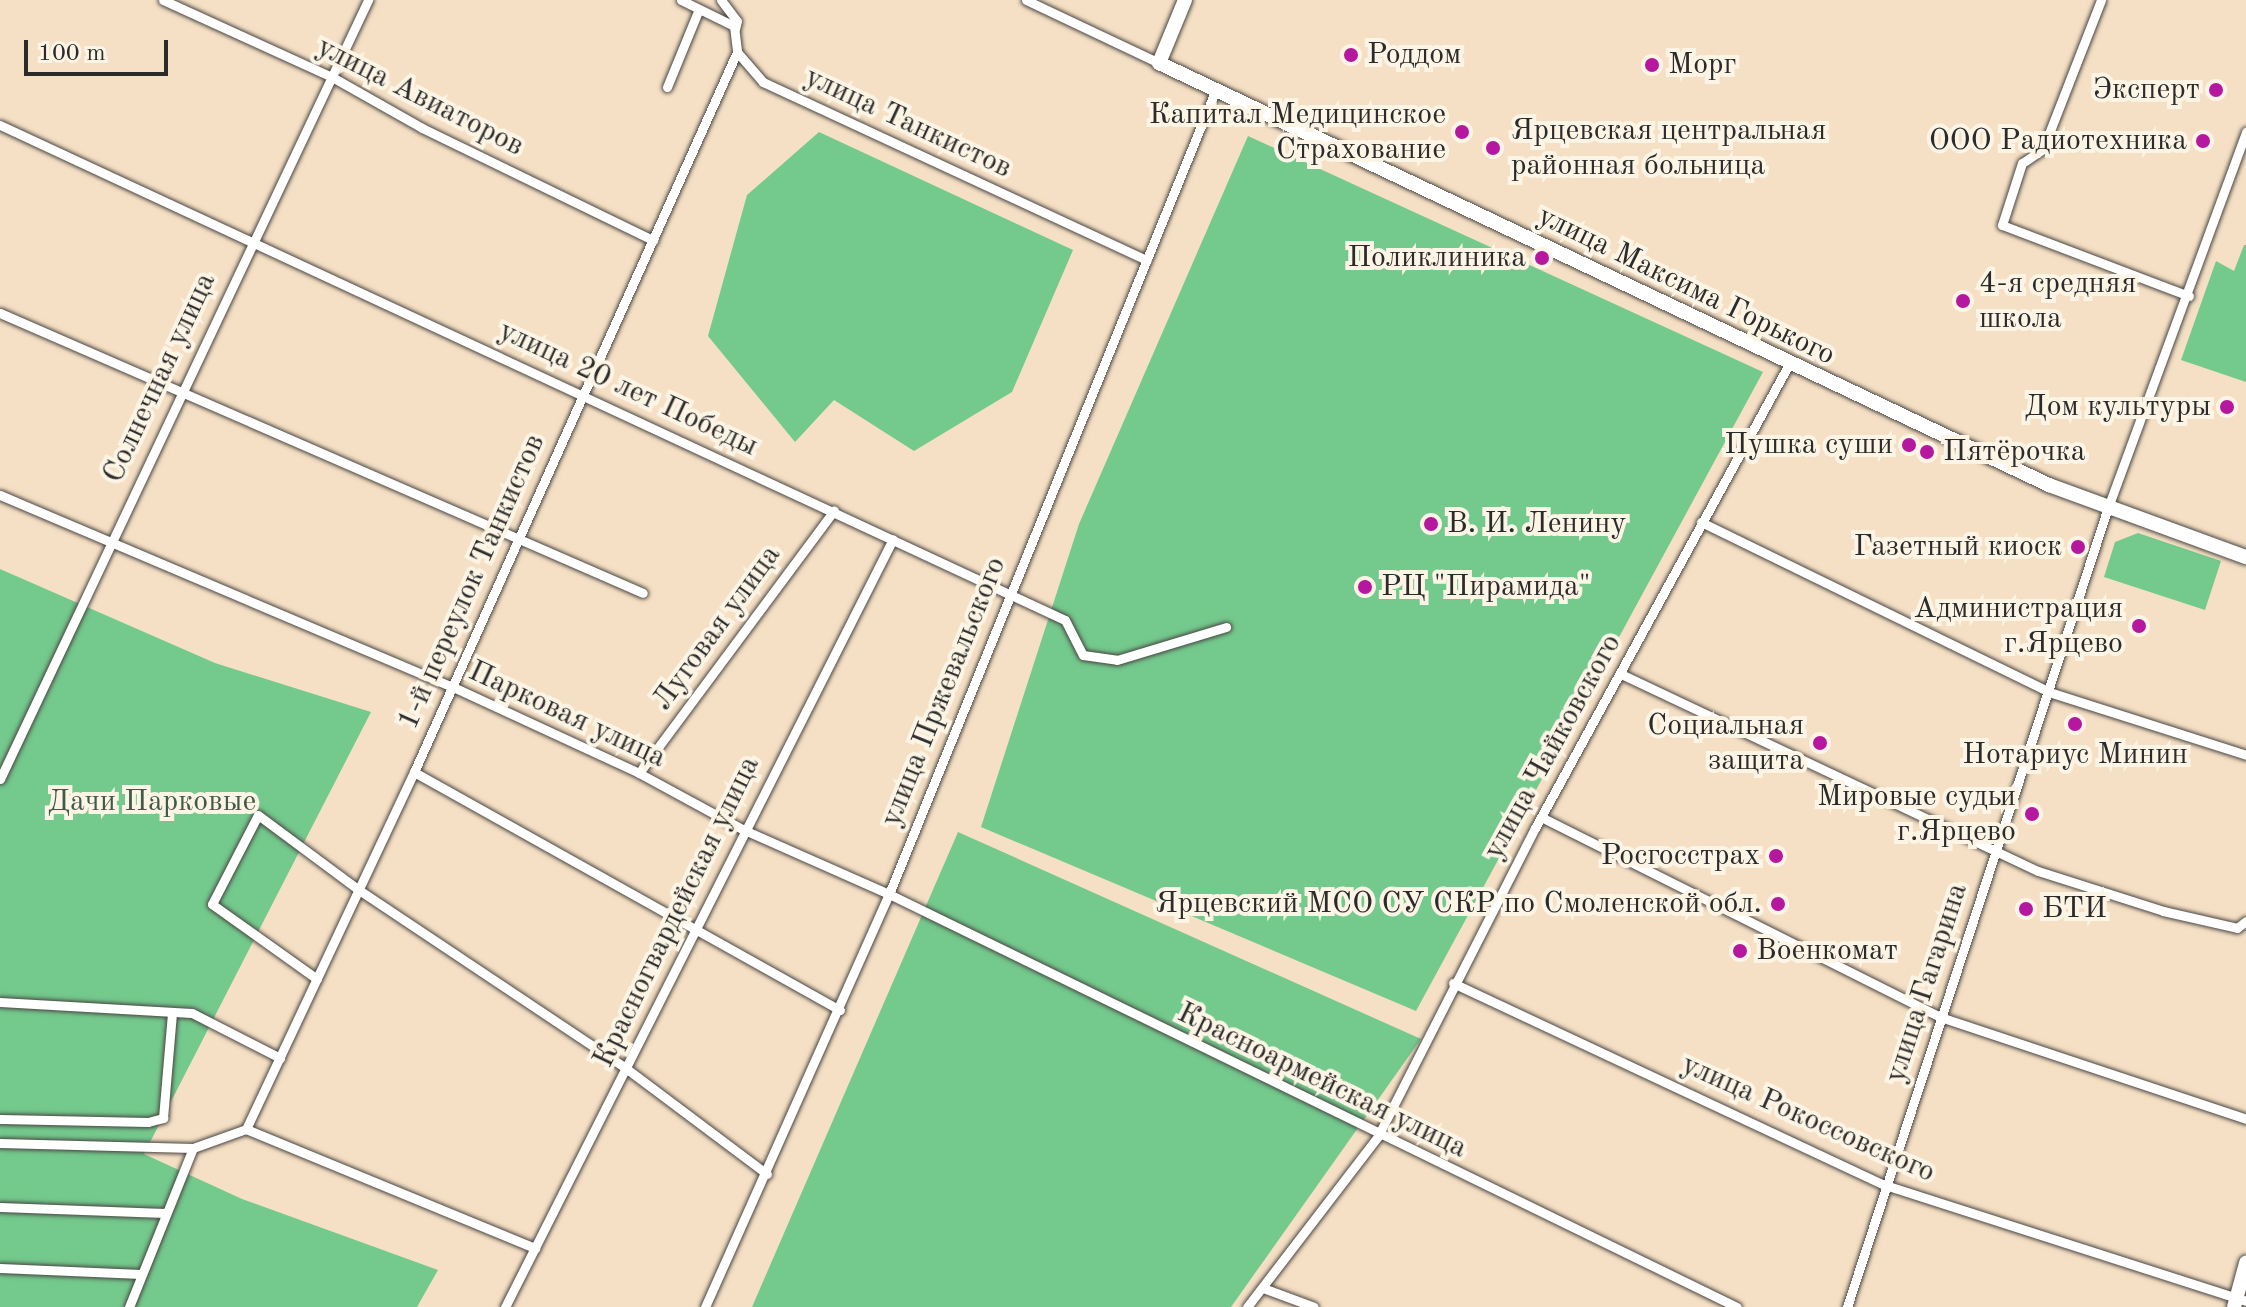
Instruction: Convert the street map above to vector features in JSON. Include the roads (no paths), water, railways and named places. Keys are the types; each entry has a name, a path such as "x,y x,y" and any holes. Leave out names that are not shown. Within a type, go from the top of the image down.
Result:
{"street":[{"name":"улица Авиаторов","path":"163,0 332,77 422,128 653,240"},
{"name":"Солнечная улица","path":"0,779 178,393 368,0"},
{"path":"681,0 735,29"},
{"path":"721,0 737,21 737,52"},
{"name":"улица Максима Горького","path":"1026,0 1789,364 2107,510 2246,557"},
{"path":"1159,63 1185,0"},
{"path":"2101,0 2043,149 2022,163 2002,225 2070,246 2189,296"},
{"path":"667,87 699,9"},
{"name":"1-й переулок Танкистов","path":"246,1129 414,772 516,537 737,52"},
{"name":"улица Танкистов","path":"737,52 763,82 1147,260"},
{"name":"улица Пржевальского","path":"705,1307 767,1174 889,894 1007,597 1216,89"},
{"name":"улица 20 лет Победы","path":"0,125 834,510 1007,597 1065,620 1083,655 1117,660 1226,627"},
{"name":"улица Гагарина","path":"1847,1307 2107,510 2189,296 2246,132"},
{"path":"0,313 643,593"},
{"name":"улица Чайковского","path":"1247,1307 1378,1136 1453,983 1541,817 1789,364"},
{"name":"Парковая улица","path":"0,495 451,686 639,773 742,829 889,894"},
{"name":"Луговая улица","path":"639,773 834,510"},
{"path":"1701,522 2049,692 2246,755"},
{"name":"Красногвардейская улица","path":"505,1307 627,1069 742,829 893,539"},
{"path":"1621,674 2038,871 2163,911 2237,928 2246,921"},
{"path":"414,772 695,925 840,1010"},
{"path":"317,979 212,904 258,815 359,890 627,1069 767,1174"},
{"path":"1541,817 1940,1017 2246,1119"},
{"name":"Красноармейская улица","path":"889,894 1378,1136 1737,1307"},
{"name":"улица Рокоссовского","path":"1453,983 1885,1185 2239,1303"},
{"path":"0,1002 192,1013 280,1058"},
{"path":"0,1119 148,1122 163,1118 172,1012"},
{"path":"0,1143 193,1148 246,1129 535,1248"},
{"path":"129,1307 193,1148"},
{"path":"0,1207 165,1213"},
{"path":"2239,1303 2246,1263"},
{"path":"0,1268 141,1274"},
{"path":"1263,1288 1314,1307"}],"place":[{"name":"Роддом","path":"1351,55"},
{"name":"Морг","path":"1652,65"},
{"name":"Эксперт","path":"2216,90"},
{"name":"Капитал Медицинское Страхование","path":"1462,132"},
{"name":"ООО Радиотехника","path":"2203,141"},
{"name":"Ярцевская центральная районная больница","path":"1493,148"},
{"name":"Поликлиника","path":"1542,258"},
{"name":"4-я средняя школа","path":"1963,301"},
{"name":"Дом культуры","path":"2227,407"},
{"name":"Пушка суши","path":"1909,445"},
{"name":"Пятёрочка","path":"1927,452"},
{"name":"В. И. Ленину","path":"1431,524"},
{"name":"Газетный киоск","path":"2078,547"},
{"name":"РЦ \"Пирамида\"","path":"1365,587"},
{"name":"Администрация г.Ярцево","path":"2139,626"},
{"name":"Нотариус Минин","path":"2075,724"},
{"name":"Социальная защита","path":"1820,743"},
{"name":"Мировые судьи г.Ярцево","path":"2032,814"},
{"name":"Росгосстрах","path":"1776,856"},
{"name":"Ярцевский МСО СУ СКР по Смоленской обл.","path":"1778,904"},
{"name":"БТИ","path":"2026,909"},
{"name":"Военкомат","path":"1740,951"}],"park label":[{"name":"Дачи Парковые","path":"152,802"}]}
